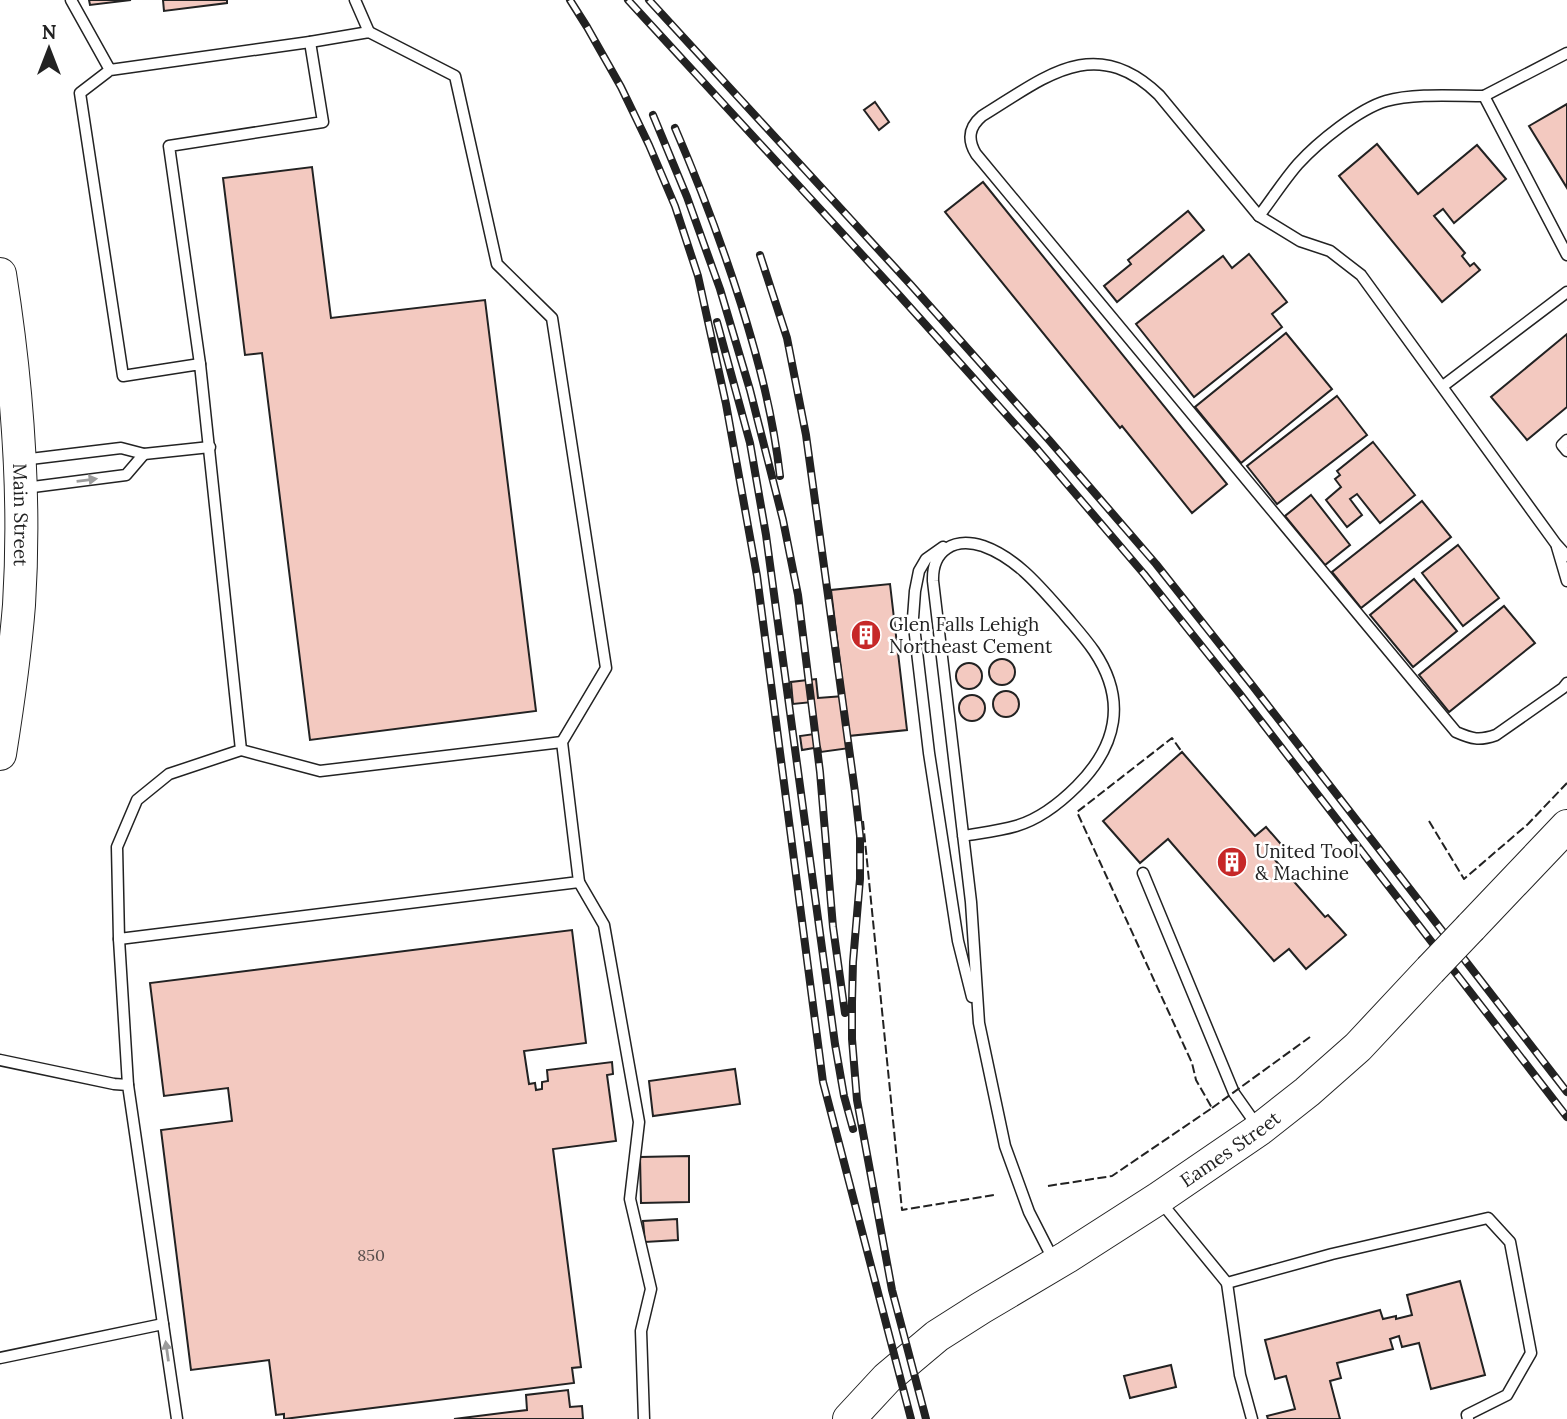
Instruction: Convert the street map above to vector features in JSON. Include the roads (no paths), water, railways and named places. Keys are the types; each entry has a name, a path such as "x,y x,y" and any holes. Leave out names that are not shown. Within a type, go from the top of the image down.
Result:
{"main road":[{"name":"Main Street","path":"0,274 14,392 19,474 19,604 0,754"},
{"name":"Eames Street","path":"849,1419 887,1378 937,1336 1159,1198 1260,1129 1307,1091 1358,1047 1567,826"}],"lane":[{"path":"71,0 110,70"},
{"path":"355,0 369,32"},
{"path":"200,364 123,376 80,93 110,70 369,32 454,76 497,264 552,318 606,668 562,742 579,882 604,925 639,1122 629,1199 650,1289 641,1331 644,1419"},
{"path":"241,750 210,447 169,146 323,122 310,42"},
{"path":"1259,216 1298,164 1359,114 1386,101 1418,96 1484,96 1567,53"},
{"path":"1567,556 1361,275 1330,251 1300,241 1259,216 1159,95 1139,78 1115,67 1088,64 1062,69 982,116 974,125 971,143 976,154 1456,732 1484,740 1496,735 1567,683"},
{"path":"1484,96 1567,256"},
{"path":"1443,386 1567,292"},
{"path":"1567,440 1562,445 1567,451"},
{"path":"19,474 121,448 144,454 210,447"},
{"path":"19,474 127,475 144,454"},
{"path":"963,836 1017,826 1062,801 1098,762 1107,746 1114,720 1112,692 1096,654 1035,581 994,551 972,544 956,543 936,551 922,565 917,577 913,618 929,753 958,941 979,1023 1005,1146 1029,1212 1056,1264"},
{"path":"956,543 944,550 935,565 932,577 971,902 979,1023"},
{"path":"1556,544 1567,581"},
{"path":"177,1419 128,1085 119,939 117,847 137,800 169,775 241,750 320,771 562,742"},
{"path":"1143,873 1234,1093 1260,1129"},
{"path":"119,939 579,882"},
{"path":"0,1060 128,1085"},
{"path":"1159,1198 1227,1283 1240,1375 1252,1419"},
{"path":"1227,1283 1332,1254 1488,1218 1510,1242 1531,1353 1507,1395 1466,1415 1468,1419"},
{"path":"0,1358 163,1324"}],"railway":[{"path":"570,0 621,87 649,145 675,206 698,276 726,404 757,576 823,1082 911,1419"},
{"path":"628,0 899,295 1038,450 1144,574 1567,1117"},
{"path":"649,0 911,285 1156,564 1567,1092"},
{"path":"653,115 687,197 720,289 750,390 783,520 798,595 820,772 833,927 845,1013"},
{"path":"675,128 702,193 748,326 769,410 780,476"},
{"path":"760,255 787,338 806,435 855,792 860,836 852,1002 857,1100 892,1290 926,1419"},
{"path":"717,322 750,443 766,535 835,1044 853,1129"}],"place":[{"name":"Glen Falls Lehigh Northeast Cement","path":"866,635"},
{"name":"United Tool & Machine","path":"1232,862"}]}
